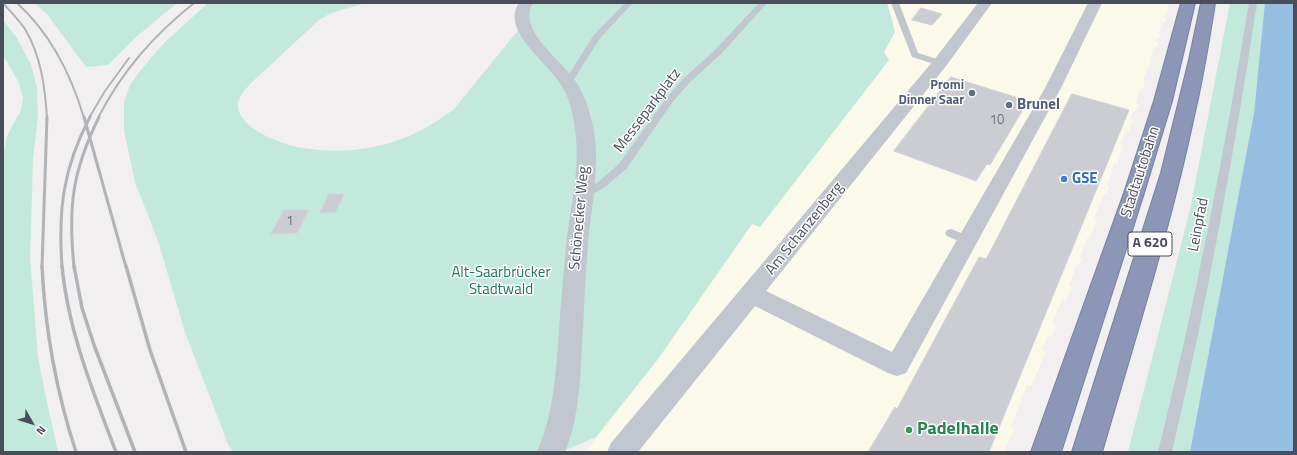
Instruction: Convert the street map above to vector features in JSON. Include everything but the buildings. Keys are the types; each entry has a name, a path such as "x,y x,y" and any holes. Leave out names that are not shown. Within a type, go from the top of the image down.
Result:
{"highway":[{"name":"Stadtautobahn","path":"1046,452 1134,193 1163,101 1188,3"},
{"name":"Stadtautobahn","path":"1087,452 1162,202 1187,108 1208,3"}],"street":[{"name":"Schönecker Weg","path":"526,3 520,13 523,25 530,38 568,82 582,114 584,130 586,170 577,246 568,379 555,444 551,452"},
{"name":"Am Schanzenberg","path":"621,452 940,63 984,3"},
{"path":"751,294 897,366 959,237 1053,88 1095,3"}],"lane":[{"path":"568,82 597,37 629,3"},
{"name":"Messeparkplatz","path":"582,196 601,185 623,166 668,102 686,81 718,52 763,3"},
{"path":"895,3 915,55 940,63"},
{"name":"Leinpfad","path":"1165,452 1183,380 1224,174 1253,3"}],"shaded area":[{"path":"887,3 1169,3 1167,15 1165,14 1164,17 1166,18 1164,23 1162,22 1159,33 1161,34 1159,39 1156,41 1158,42 1157,47 1154,47 1149,63 1151,64 1150,67 1148,67 1143,82 1145,83 1144,88 1141,88 1136,103 1139,104 1136,111 1133,111 1130,118 1133,120 1129,131 1126,130 1120,144 1124,145 1117,164 1114,163 1107,185 1109,187 1106,194 1104,194 1094,218 1097,219 1090,239 1087,238 1080,258 1082,259 1080,264 1077,264 1069,285 1072,287 1066,301 1062,300 1052,323 1057,326 1052,336 1048,335 1042,350 1046,352 1031,386 1027,385 1011,427 1014,429 1004,452 585,452 658,359 752,223 760,226 883,52 894,23"}],"green space":[{"path":"34,3 177,3 135,38 108,65 86,67 47,14"},
{"name":"Alt-Saarbrücker Stadtwald","path":"208,3 366,3 331,13 319,20 251,83 243,92 238,103 239,112 243,119 270,138 297,147 329,151 345,151 386,144 422,130 444,117 454,109 520,28 525,3 887,3 895,32 884,52 889,60 760,227 752,224 658,359 596,437 561,452 233,452 228,444 185,332 158,241 135,182 124,130 124,102 130,85 164,43"},
{"path":"1230,3 1265,3 1265,11 1254,113 1190,452 1128,452 1190,210"},
{"path":"3,20 17,38 31,65 37,88 38,116 33,160 30,257 38,357 58,452 3,452 3,153 8,134 21,110 23,98 19,83 3,55"}],"water":[{"path":"1265,3 1294,3 1294,452 1190,452 1254,113"}],"railway":[{"path":"3,3 25,29 35,50 43,83 47,118"},
{"path":"17,3 50,41 66,70 84,118"},
{"path":"98,118 117,85 140,55 165,28 194,3"},
{"path":"89,118 105,91 129,58"},
{"path":"84,117 86,125"},
{"path":"86,125 90,117"},
{"path":"90,138 99,117"},
{"path":"42,266 47,118"},
{"path":"62,267 61,227 64,190 74,154 86,125"},
{"path":"86,125 90,138"},
{"path":"74,267 72,246 72,208 74,190 83,155 90,138"},
{"path":"90,138 126,267"},
{"path":"42,266 49,337 57,383 76,452"},
{"path":"62,266 65,290 76,337 90,384 116,452"},
{"path":"74,266 82,308 94,345 135,452"},
{"path":"126,266 150,350 186,452"}],"place":[{"name":"Promi Dinner Saar","path":"972,93"},
{"name":"Brunel","path":"1009,105"},
{"name":"GSE","path":"1064,179"},
{"name":"Padelhalle","path":"909,430"}]}
